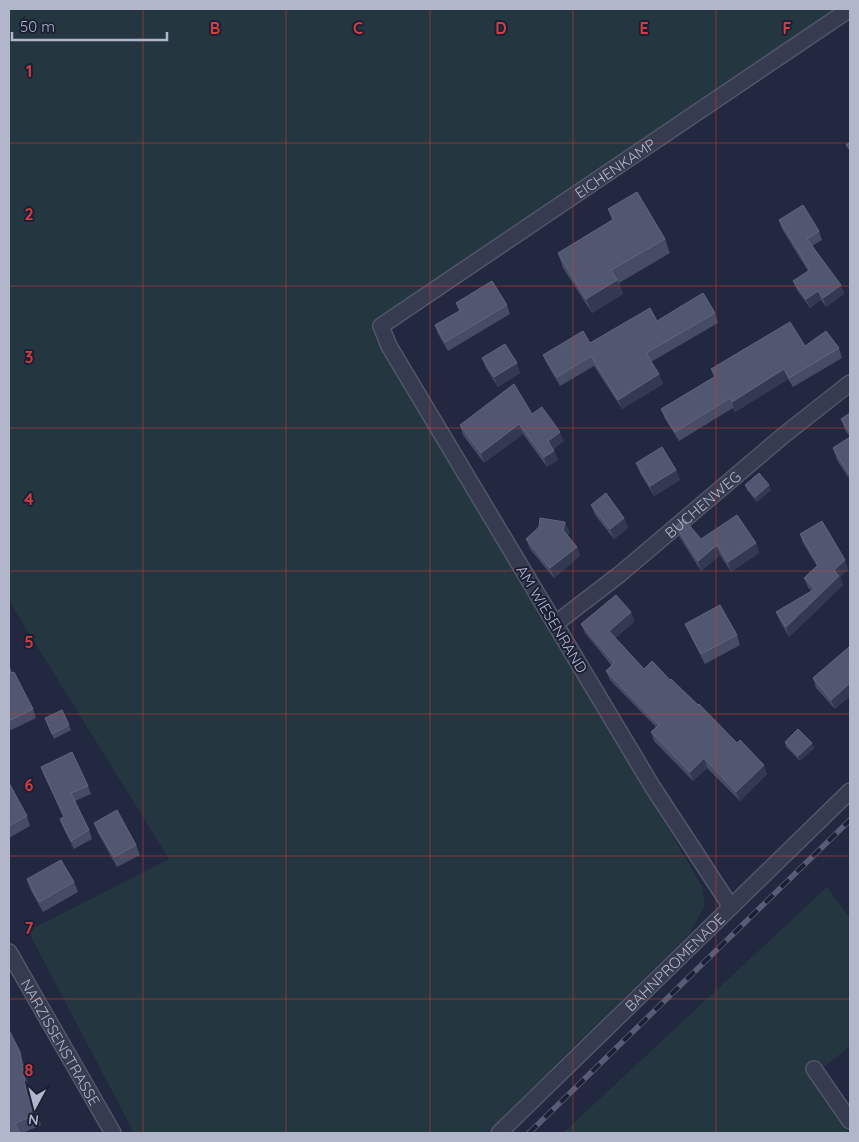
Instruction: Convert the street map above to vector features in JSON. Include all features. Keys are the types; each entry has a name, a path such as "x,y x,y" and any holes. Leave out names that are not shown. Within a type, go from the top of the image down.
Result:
{"street":[{"name":"EICHENKAMP","path":"381,326 850,9"},
{"name":"AM WIESENRAND","path":"381,326 389,346 652,786 731,908"},
{"name":"BUCHENWEG","path":"555,624 620,574 784,435 850,383"},
{"name":"BAHNPROMENADE","path":"499,1133 850,791"},
{"name":"NARZISSENSTRASSE","path":"9,952 113,1133"},
{"path":"814,1069 850,1121"}],"shaded area":[{"path":"9,9 850,9 373,331 702,886 705,905 690,933 486,1133 134,1133 28,931 169,859 9,601"},
{"path":"827,887 850,918 850,1046 812,1077 849,1133 563,1133"}],"building":[{"path":"850,142 850,150 846,145"},
{"path":"637,192 665,239 611,270 617,280 586,299 558,253 614,219 608,209"},
{"path":"803,205 819,231 807,239 841,285 823,298 818,291 806,299 793,281 810,270 779,220"},
{"path":"492,281 507,305 445,342 435,325 461,310 456,303"},
{"path":"703,293 715,313 646,353 659,374 618,400 591,356 557,377 543,355 583,331 590,343 650,308 657,321"},
{"path":"790,322 805,346 826,331 839,348 789,378 784,369 732,402 730,398 675,432 661,409 716,376 711,369"},
{"path":"505,344 517,363 494,377 482,358"},
{"path":"514,384 532,414 542,407 560,432 548,441 554,451 544,457 519,424 481,453 460,425"},
{"path":"850,413 850,433 841,419"},
{"path":"850,437 850,473 849,474 833,448"},
{"path":"662,447 676,470 650,486 636,463"},
{"path":"759,473 769,485 755,497 745,485"},
{"path":"606,493 624,518 610,529 591,505"},
{"path":"737,515 756,543 728,562 717,545 698,561 676,526 684,519 701,539"},
{"path":"540,518 565,522 563,530 577,547 550,568 526,539 539,527"},
{"path":"822,521 845,560 834,570 839,576 786,627 776,612 815,589 804,578 818,565 800,534"},
{"path":"616,595 631,612 609,631 644,669 652,661 670,680 699,704 737,743 740,740 764,765 736,792 704,758 690,772 651,732 659,725 606,671 614,663 581,624"},
{"path":"720,605 737,635 701,654 685,624"},
{"path":"849,647 850,670 848,672 850,683 831,700 813,678"},
{"path":"9,665 11,673 14,672 33,709 9,721"},
{"path":"62,710 69,725 52,734 45,718"},
{"path":"798,729 812,743 798,756 785,742"},
{"path":"72,752 88,786 71,793 89,830 71,841 60,819 64,817 41,767"},
{"path":"9,783 27,816 9,826"},
{"path":"117,810 136,845 114,857 94,823"},
{"path":"61,860 74,882 39,902 27,879"},
{"path":"9,1030 20,1052 27,1094 36,1113 15,1124 20,1133 9,1133"}],"railway":[{"path":"529,1133 850,820"}]}
